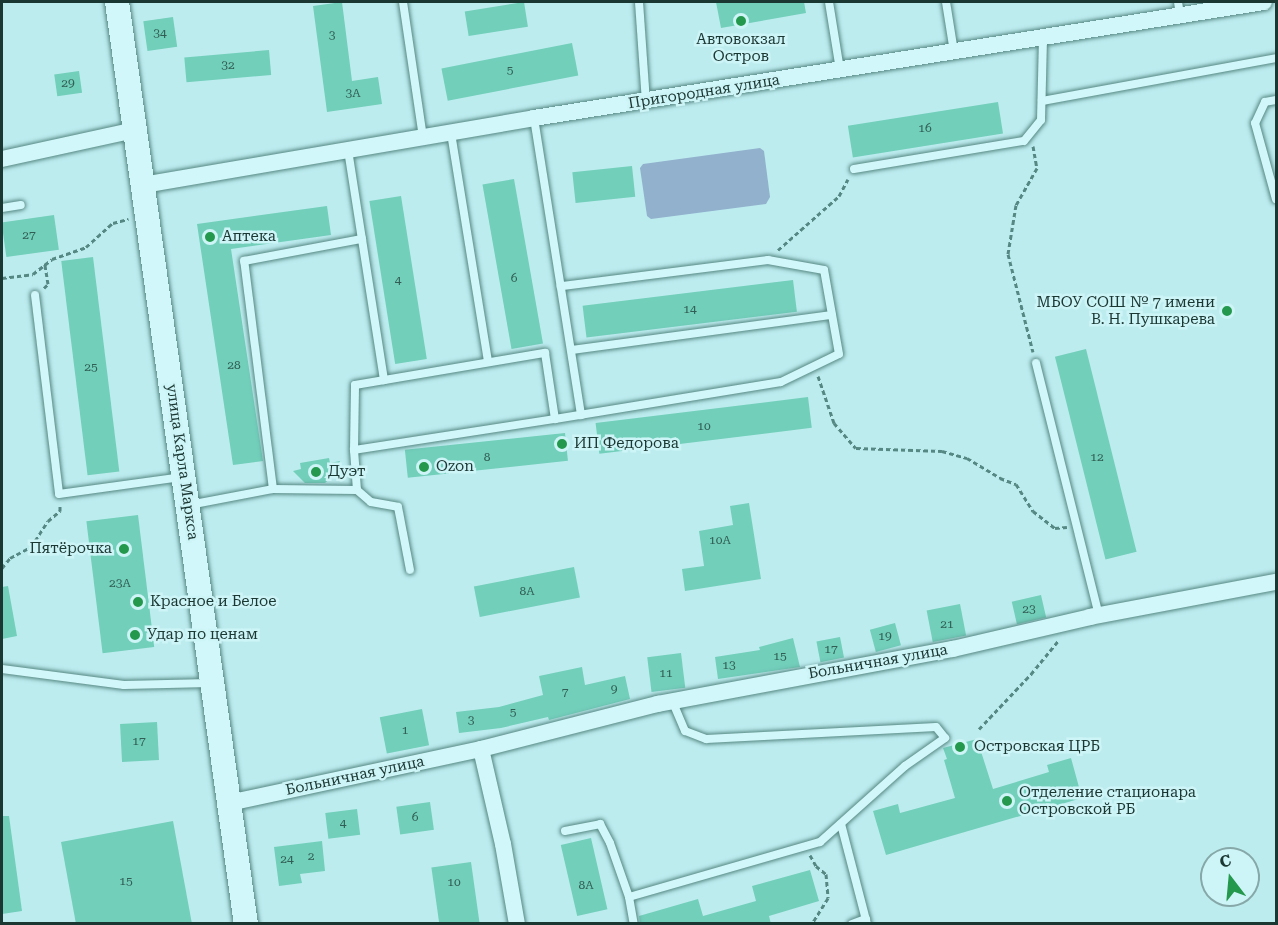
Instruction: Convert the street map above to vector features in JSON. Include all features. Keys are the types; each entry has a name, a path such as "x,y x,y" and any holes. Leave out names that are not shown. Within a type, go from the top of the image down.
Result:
{"main road":[{"name":"улица Карла Маркса","path":"117,2 246,924"}],"street":[{"name":"Пригородная улица","path":"143,185 534,118 1043,38 1179,8 1264,2"},
{"path":"2,159 135,130"},
{"name":"Больничная улица","path":"229,803 481,749 672,701 953,649 1074,621 1276,582"},
{"path":"481,749 503,844 517,924"}],"lane":[{"path":"403,2 423,138"},
{"path":"639,2 646,101"},
{"path":"829,2 840,70"},
{"path":"946,2 954,52"},
{"path":"854,169 1024,141 1041,120 1043,38"},
{"path":"1042,101 1276,58"},
{"path":"1276,100 1265,102 1255,123 1276,200"},
{"path":"534,118 581,415"},
{"path":"451,133 488,362"},
{"path":"348,150 384,380"},
{"path":"2,208 21,206"},
{"path":"273,489 244,261 362,239"},
{"path":"354,450 781,382 839,354 824,270 768,260 561,286"},
{"path":"35,295 59,494 184,477"},
{"path":"572,350 832,315"},
{"path":"357,490 354,450 355,384 545,352 555,419"},
{"path":"1036,363 1099,616"},
{"path":"188,506 273,489 357,490 371,502 398,507 410,570"},
{"path":"2,669 124,685 213,683"},
{"path":"629,897 820,842 905,765 945,738 936,727 706,739 685,731 672,701"},
{"path":"565,831 600,824 610,843 629,897 634,924"},
{"path":"842,824 866,921 852,924"}],"path":[{"path":"1030,133 1037,168 1016,204 1008,254 1036,363"},
{"path":"768,260 839,196 854,169"},
{"path":"2,278 33,274 45,264 86,247 112,223 147,214"},
{"path":"35,295 48,284 45,264"},
{"path":"814,366 834,423 856,448 942,451 967,458 999,478 1016,484 1033,511 1055,528 1077,525"},
{"path":"2,568 10,558 31,547 48,521 60,511 59,494"},
{"path":"979,729 1032,674 1074,621"},
{"path":"806,846 816,866 826,874 828,898 812,924"}],"shaded area":[{"path":"760,148 764,151 770,197 766,204 651,219 647,216 640,168 643,164"}],"building":[{"path":"342,2 352,81 378,77 382,104 327,112 313,6"},
{"path":"524,2 528,27 469,36 465,11"},
{"name":"Автовокзал Остров","path":"716,2 804,2 806,13 721,28"},
{"path":"173,17 177,47 147,51 143,21"},
{"path":"572,43 578,75 448,101 441,68"},
{"path":"269,50 271,75 187,82 184,57"},
{"path":"79,71 82,93 57,96 54,74"},
{"path":"998,102 1003,134 853,157 848,126"},
{"path":"632,166 635,197 576,203 572,172"},
{"path":"514,179 543,343 511,349 482,185"},
{"path":"401,196 427,359 395,364 369,201"},
{"path":"327,206 331,235 231,249 263,461 233,465 197,224"},
{"path":"54,215 59,250 6,257 2,222"},
{"path":"93,257 119,471 88,475 61,261"},
{"path":"793,280 797,312 586,338 583,306"},
{"path":"1086,349 1137,552 1106,560 1055,357"},
{"path":"808,397 812,428 599,454 596,423"},
{"path":"565,433 568,461 408,478 405,450"},
{"name":"Дуэт","path":"329,458 330,463 340,461 334,475 325,483 305,483 293,471 301,469 300,463"},
{"path":"749,503 761,579 685,591 682,569 704,566 699,531 733,525 730,506"},
{"path":"138,515 154,647 103,653 86,521"},
{"path":"574,567 580,597 480,617 474,586"},
{"path":"8,586 17,636 2,639 2,587"},
{"path":"1041,595 1046,617 1017,624 1012,602"},
{"path":"960,604 966,635 933,642 927,610"},
{"path":"895,623 901,645 876,652 870,630"},
{"path":"840,637 844,658 820,662 816,642"},
{"path":"793,638 800,667 718,679 715,657 760,650 759,647"},
{"path":"681,653 685,688 652,692 647,657"},
{"path":"582,667 585,685 625,676 630,699 549,720 548,717 501,728 459,733 456,712 499,707 543,695 539,676"},
{"path":"422,709 429,745 387,754 380,717"},
{"path":"157,722 159,760 122,762 120,724"},
{"name":"Отделение стационара Островской РБ","path":"977,739 993,789 1049,772 1047,765 1071,758 1082,798 886,855 873,811 898,804 900,813 955,798 944,760 947,759 943,748"},
{"path":"430,802 434,830 400,834 396,807"},
{"path":"357,809 360,835 328,839 325,813"},
{"path":"2,816 9,816 22,911 2,914"},
{"path":"173,821 192,924 76,924 61,842"},
{"path":"591,838 607,909 577,916 561,845"},
{"path":"322,841 325,871 300,874 302,883 279,886 274,847"},
{"path":"471,862 480,924 439,924 431,868"},
{"path":"810,870 819,901 769,916 771,924 640,924 639,916 698,899 703,916 756,901 752,886"}],"place":[{"name":"Автовокзал Остров","path":"741,21"},
{"name":"Аптека","path":"210,237"},
{"name":"МБОУ СОШ № 7 имени В. Н. Пушкарева","path":"1227,311"},
{"name":"ИП Федорова","path":"562,444"},
{"name":"Ozon","path":"424,467"},
{"name":"Дуэт","path":"316,472"},
{"name":"Пятёрочка","path":"124,549"},
{"name":"Красное и Белое","path":"138,602"},
{"name":"Удар по ценам","path":"135,635"},
{"name":"Островская ЦРБ","path":"960,747"},
{"name":"Отделение стационара Островской РБ","path":"1007,801"}]}
